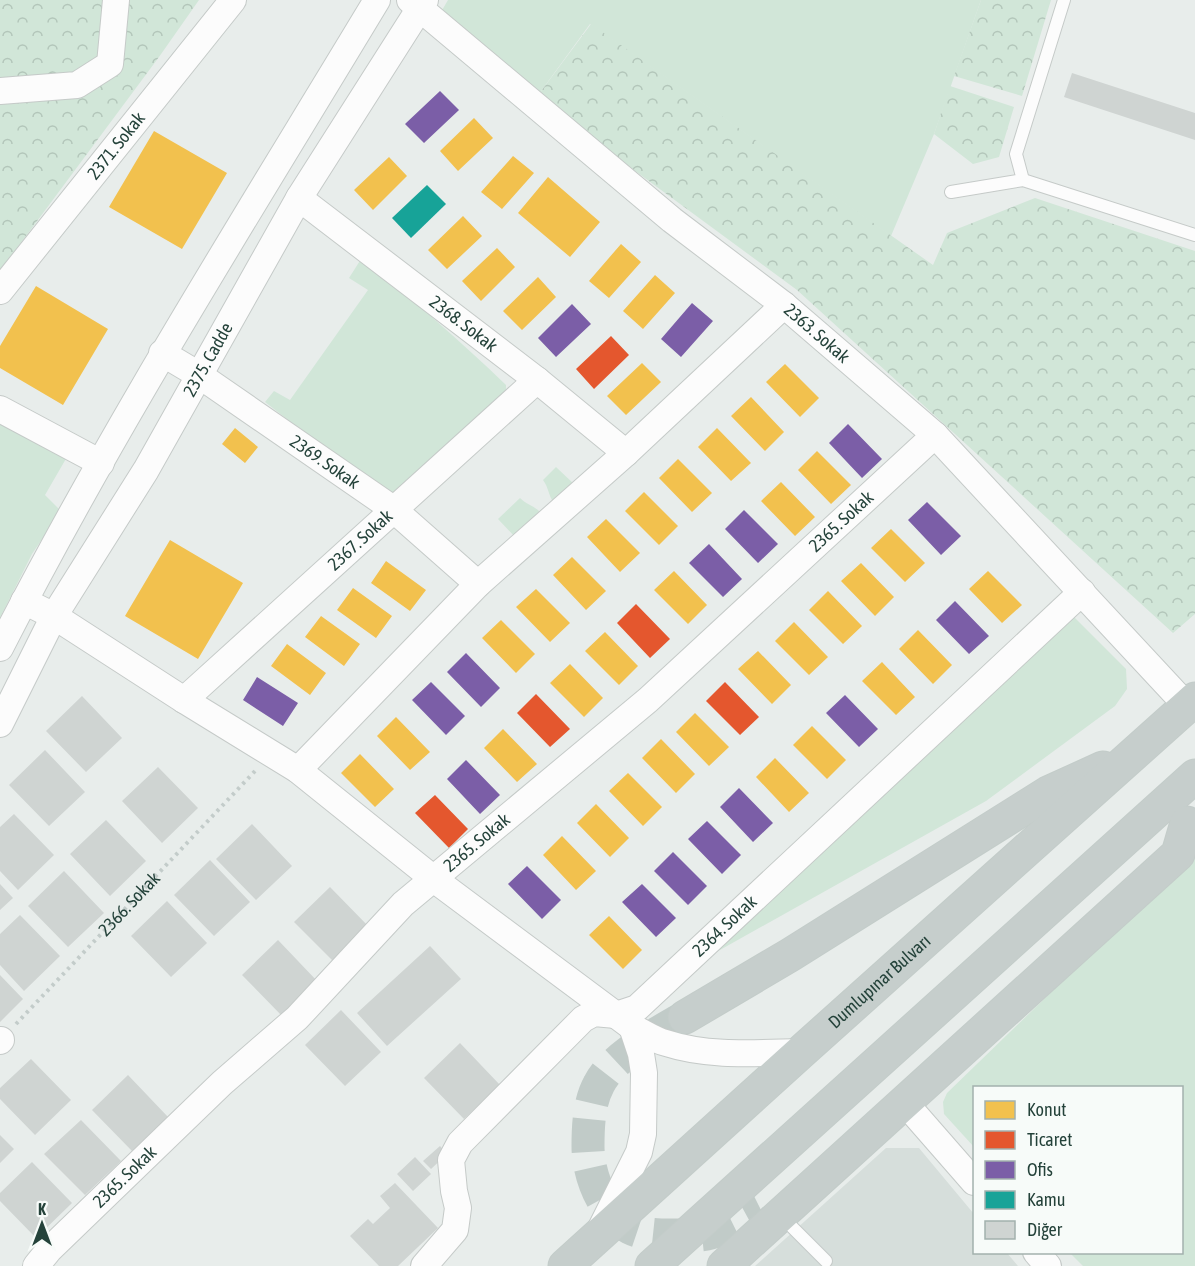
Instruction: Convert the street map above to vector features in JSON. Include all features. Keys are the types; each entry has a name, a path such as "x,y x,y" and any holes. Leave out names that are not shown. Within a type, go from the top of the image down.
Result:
{"highway":[{"name":"Dumlupınar Bulvarı","path":"565,1266 1191,703"},
{"path":"685,1017 790,956 1048,794 1135,753"},
{"path":"652,1266 1195,776"},
{"path":"771,1213 905,1103 1178,854 1191,819"},
{"path":"724,1266 771,1213 977,1008 1191,819"}],"street":[{"path":"0,91 77,85 110,64 116,0"},
{"name":"2371. Sokak","path":"0,291 233,0"},
{"path":"0,648 162,353 378,0"},
{"name":"2375. Cadde","path":"0,724 54,616 146,470 299,198 419,3"},
{"name":"2363. Sokak","path":"419,3 672,220 784,305 935,435 1082,592 1191,703"},
{"name":"2368. Sokak","path":"299,198 537,380 626,453"},
{"path":"298,770 478,584 626,453 784,305"},
{"name":"2369. Sokak","path":"162,353 200,375 393,508 478,584"},
{"name":"2367. Sokak","path":"184,700 393,508 537,380"},
{"path":"0,409 101,463"},
{"name":"2365. Sokak","path":"36,1266 49,1250 222,1083 297,1018 403,904 648,700 935,435"},
{"name":"2364. Sokak","path":"424,1266 455,1230 458,1208 451,1160 460,1143 583,1019 594,1013 624,1021 1082,592"},
{"path":"24,601 54,616 298,770 435,879 624,1021 663,1043 696,1051 801,1052"},
{"path":"596,1239 639,1152 643,1134 644,1073 641,1054 624,1021"},
{"path":"905,1103 973,1180"},
{"path":"1038,1254 1048,1266"}],"lane":[{"path":"1023,180 1016,154 1064,0"},
{"path":"951,192 1023,180 1195,235"},
{"path":"771,1213 826,1261"}],"path":[{"name":"2366. Sokak","path":"1,1040 258,768"}],"shaded area":[{"path":"886,1148 919,1148 973,1213 973,1254 1008,1254 1018,1266 755,1266"}],"green space":[{"path":"0,0 199,0 0,271"},
{"path":"448,0 981,0 934,134 891,236 590,24 536,98 441,12"},
{"path":"981,0 1051,0 1022,96 954,76"},
{"path":"591,24 933,265 947,233 1035,198 1195,251 1195,614 1173,633 797,290 536,98"},
{"path":"950,86 1014,107 999,157 973,164 934,134"},
{"path":"363,256 506,385 506,398 388,498 265,402 274,391 290,400 368,290 349,278"},
{"path":"0,422 67,457 45,495 61,511 32,554 0,618"},
{"path":"556,467 575,485 554,503 543,480"},
{"path":"520,498 541,513 515,537 498,519"},
{"path":"1072,615 1126,669 1127,689 1115,706 986,801 695,964"},
{"path":"1195,853 1195,1266 1083,1266 1071,1254 1183,1254 1183,1086 973,1086 973,1146 944,1114 943,1102 947,1093"}],"building: Konut":[{"path":"474,118 493,138 458,171 440,151"},
{"path":"154,131 227,173 182,249 109,207"},
{"path":"513,156 534,173 502,209 481,192"},
{"path":"389,157 407,176 373,210 354,190"},
{"path":"548,177 600,222 570,257 518,213"},
{"path":"463,216 482,236 447,269 428,250"},
{"path":"621,244 641,262 609,298 589,281"},
{"path":"497,248 515,267 481,301 462,281"},
{"path":"655,275 675,293 643,329 623,311"},
{"path":"538,277 556,297 522,330 503,311"},
{"path":"36,286 108,329 63,405 0,368 0,346"},
{"path":"642,363 661,382 626,415 607,396"},
{"path":"785,364 819,398 800,417 766,382"},
{"path":"751,397 784,432 765,451 731,416"},
{"path":"235,428 258,447 245,463 222,444"},
{"path":"717,428 751,463 731,481 698,447"},
{"path":"817,451 851,485 831,504 798,470"},
{"path":"678,459 712,493 692,512 659,478"},
{"path":"781,482 815,517 795,536 761,501"},
{"path":"644,492 678,526 659,545 625,511"},
{"path":"606,519 640,553 620,572 587,537"},
{"path":"891,529 925,563 905,582 871,548"},
{"path":"170,540 243,583 198,659 125,616"},
{"path":"572,557 606,591 586,610 553,575"},
{"path":"386,561 426,590 410,611 371,583"},
{"path":"861,563 894,597 875,616 841,581"},
{"path":"674,571 707,605 688,624 654,590"},
{"path":"988,571 1022,605 1002,623 969,589"},
{"path":"353,588 392,616 376,638 337,610"},
{"path":"536,589 570,623 550,642 516,607"},
{"path":"828,591 862,626 843,644 809,610"},
{"path":"321,616 360,644 344,666 305,637"},
{"path":"501,620 535,654 516,673 482,638"},
{"path":"794,622 828,657 809,675 775,641"},
{"path":"918,630 952,665 933,684 899,649"},
{"path":"605,632 638,666 619,685 585,651"},
{"path":"287,644 326,673 310,695 271,666"},
{"path":"758,651 791,685 772,704 738,669"},
{"path":"882,662 915,697 896,715 862,681"},
{"path":"570,664 603,698 584,717 550,683"},
{"path":"695,713 729,747 709,766 676,732"},
{"path":"396,717 430,752 410,770 377,736"},
{"path":"812,726 846,760 827,779 793,745"},
{"path":"503,729 537,764 517,782 484,748"},
{"path":"661,739 695,774 676,793 642,758"},
{"path":"360,754 394,789 375,807 341,773"},
{"path":"775,758 809,793 789,812 756,777"},
{"path":"628,773 662,807 643,826 609,791"},
{"path":"596,804 629,838 610,857 577,823"},
{"path":"562,836 596,871 576,890 543,855"},
{"path":"609,916 642,950 623,969 589,935"}],"building: Ticaret":[{"path":"611,336 629,355 594,389 576,369"},
{"path":"636,604 670,639 650,658 617,623"},
{"path":"725,682 759,717 740,735 706,701"},
{"path":"536,694 570,729 550,747 517,713"},
{"path":"435,795 468,829 449,848 415,813"}],"building: Ofis":[{"path":"440,91 459,110 424,143 405,124"},
{"path":"692,303 713,321 681,357 661,339"},
{"path":"572,304 591,324 556,357 538,338"},
{"path":"848,424 882,459 862,478 829,443"},
{"path":"927,502 961,536 941,555 908,520"},
{"path":"744,510 778,544 758,563 725,529"},
{"path":"709,544 742,579 723,597 689,563"},
{"path":"955,601 989,636 969,654 936,620"},
{"path":"466,653 500,688 481,707 447,672"},
{"path":"257,677 298,703 283,726 243,700"},
{"path":"431,682 465,716 446,735 412,700"},
{"path":"845,695 878,729 859,747 826,713"},
{"path":"466,760 500,795 480,814 447,779"},
{"path":"739,788 773,823 753,842 720,807"},
{"path":"707,821 741,855 722,874 688,839"},
{"path":"673,852 707,886 688,905 654,871"},
{"path":"527,866 561,900 542,919 508,884"},
{"path":"642,884 676,918 656,937 622,902"}],"building: Kamu":[{"path":"427,185 446,204 411,238 392,218"}],"building: Diğer":[{"path":"1072,73 1195,113 1195,140 1064,97"},
{"path":"82,696 122,738 86,772 46,731"},
{"path":"45,750 85,792 49,826 9,785"},
{"path":"158,767 198,808 162,843 122,801"},
{"path":"14,814 54,855 18,890 0,871 0,827"},
{"path":"106,820 146,861 110,896 70,854"},
{"path":"252,824 292,866 256,900 216,859"},
{"path":"210,860 250,902 214,936 174,895"},
{"path":"64,871 104,913 68,947 28,906"},
{"path":"0,884 13,898 0,910"},
{"path":"330,887 371,929 335,963 294,922"},
{"path":"167,901 207,943 171,977 131,936"},
{"path":"20,915 60,956 24,991 0,965 0,934"},
{"path":"278,940 318,982 282,1016 242,975"},
{"path":"430,946 461,979 387,1046 357,1013"},
{"path":"0,975 23,999 0,1022"},
{"path":"341,1010 381,1052 345,1086 305,1045"},
{"path":"460,1043 500,1085 464,1119 424,1078"},
{"path":"31,1059 71,1100 35,1135 0,1099 0,1088"},
{"path":"128,1075 168,1117 132,1151 92,1110"},
{"path":"81,1120 121,1161 85,1195 44,1154"},
{"path":"0,1135 14,1149 0,1163"},
{"path":"440,1146 447,1154 431,1169 423,1161"},
{"path":"415,1157 431,1174 413,1191 397,1174"},
{"path":"32,1162 72,1203 36,1238 0,1201 0,1193"},
{"path":"395,1183 438,1228 398,1266 379,1266 350,1236 368,1219 373,1224 390,1208 380,1196"}],"tunnel":[{"path":"685,1017 626,1054 606,1073 599,1084 591,1106 588,1130 589,1157 594,1181 605,1204 620,1222 636,1231 648,1234 707,1234 731,1226 761,1210"}]}
